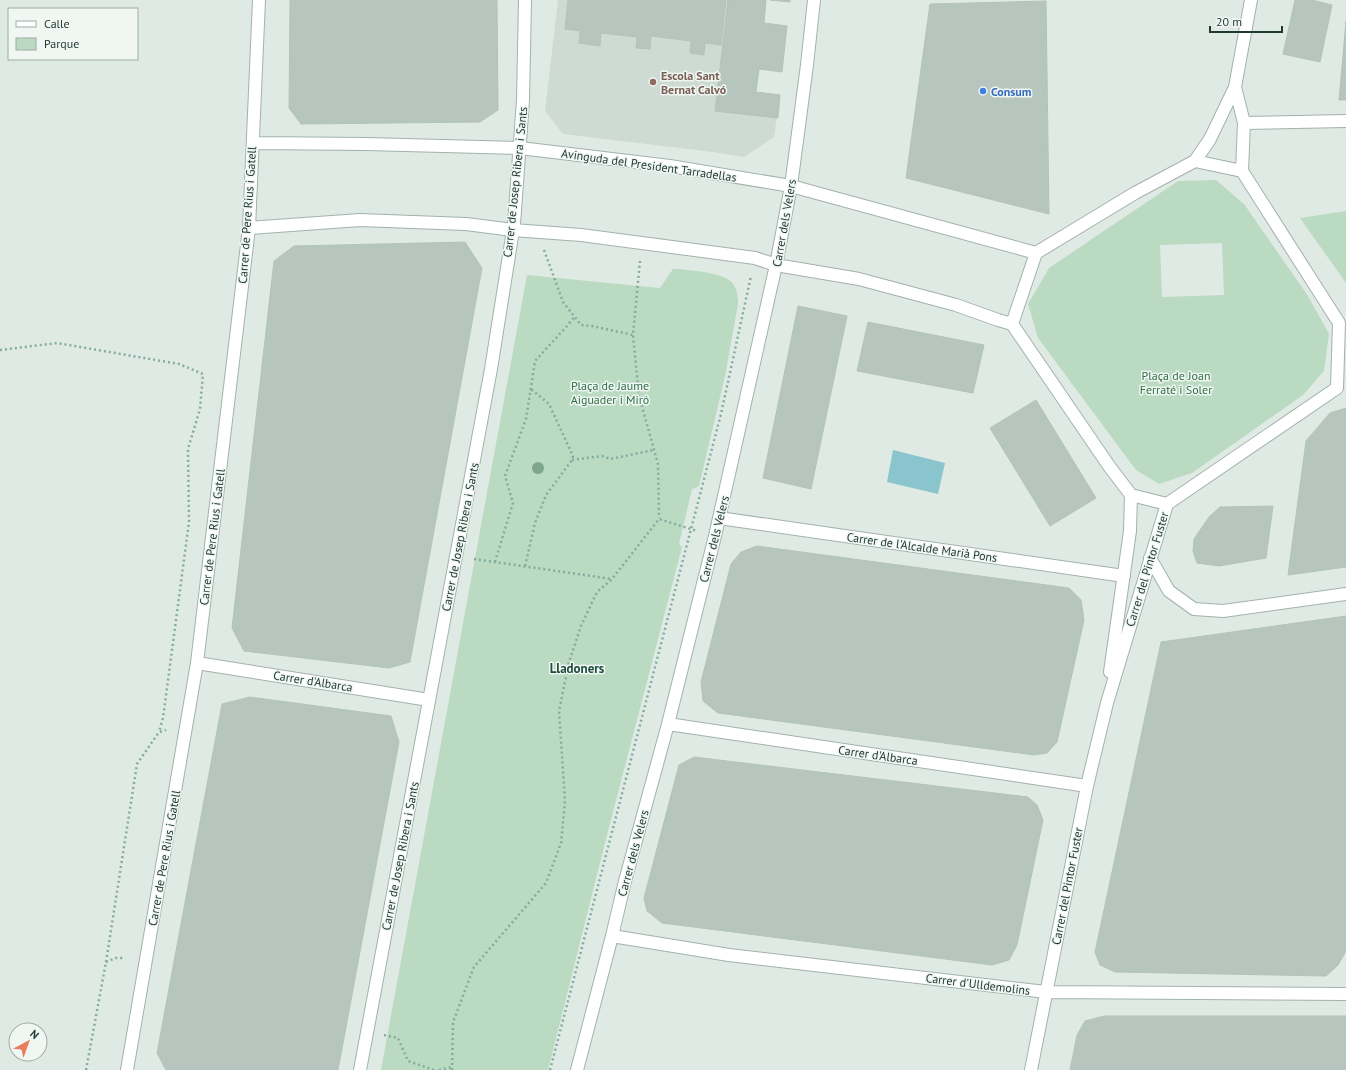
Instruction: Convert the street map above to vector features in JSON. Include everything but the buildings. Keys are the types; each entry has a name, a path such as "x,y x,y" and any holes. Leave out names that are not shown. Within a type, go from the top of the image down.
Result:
{"street":[{"name":"Carrer de Pere Rius i Gatell","path":"127,1070 197,663 249,228 259,0"},
{"name":"Carrer de Josep Ribera i Sants","path":"360,1070 491,369 513,230 523,100 524,0"},
{"name":"Carrer dels Velers","path":"576,1070 612,936 625,881 668,724 715,536 776,265 790,186 807,65 814,0"},
{"path":"1012,324 1036,253 1135,193 1195,161 1210,139 1235,88 1251,0"},
{"path":"249,228 360,220 466,224 513,230 581,235 755,258 776,265 859,279 956,305 1012,324 1109,466 1131,495 1167,504 1342,388 1343,322 1242,171 1244,123 1235,88"},
{"path":"1244,123 1346,121"},
{"name":"Avinguda del President Tarradellas","path":"253,143 520,148 670,166 790,186 1036,253"},
{"path":"1195,161 1242,171"},
{"name":"Carrer del Pintor Fuster","path":"1106,703 1130,531 1131,495"},
{"name":"Carrer del Pintor Fuster","path":"1031,1070 1087,786 1106,703 1167,504"},
{"name":"Carrer de l'Alcalde Marià Pons","path":"719,518 1124,576"},
{"path":"1150,558 1169,592 1194,609 1223,611 1346,594"},
{"name":"Carrer d'Albarca","path":"197,663 429,700"},
{"name":"Carrer d'Albarca","path":"668,724 1087,786"},
{"name":"Carrer d'Ulldemolins","path":"612,936 729,955 1046,992 1346,994"}],"path":[{"path":"537,231 562,302 581,325 632,335"},
{"path":"439,1070 452,1069 453,1022 474,968 546,883 562,843 565,801 559,710 569,662 581,626 597,592 612,579 659,518 658,464 639,396 632,335 640,263 639,242"},
{"path":"550,1070 691,529 720,414 755,258"},
{"path":"495,562 513,503 505,476 526,419 535,361 575,316"},
{"path":"0,350 57,342 179,364 203,374 200,409 188,449 189,522 163,718 160,732 137,764 106,962 86,1070"},
{"path":"525,566 535,523 546,495 572,460 573,456 549,404 531,389"},
{"path":"572,460 602,456 610,459 654,450"},
{"path":"659,518 715,536"},
{"path":"456,556 612,579"},
{"path":"160,732 166,730"},
{"path":"106,962 116,958 124,958"},
{"path":"367,1032 398,1038 408,1061 434,1070"}],"shaded area":[{"name":"Escola Sant Bernat Calvó","path":"558,0 766,0 764,23 787,26 782,72 759,69 756,92 780,95 774,137 744,157 563,134 545,111"}],"green space":[{"name":"Plaça de Joan Ferraté i Soler","path":"1216,180 1244,204 1308,296 1329,334 1324,371 1303,395 1192,473 1159,484 1136,470 1038,338 1028,304 1049,268 1178,181","holes":["1222,243 1224,295 1162,297 1160,245"]},
{"path":"1346,211 1346,283 1300,218"},
{"name":"Plaça de Jaume Aiguader i Miró","path":"673,269 704,272 724,277 733,284 736,289 738,304 725,376 699,486 692,489 679,544 682,547 548,1070 381,1070 527,275 660,288"}],"water":[{"path":"893,450 945,463 938,494 887,482"}],"place":[{"name":"Escola Sant Bernat Calvó","path":"653,82"},
{"name":"Consum","path":"983,91"}],"district":[{"name":"Lladoners","path":"577,668"}]}
